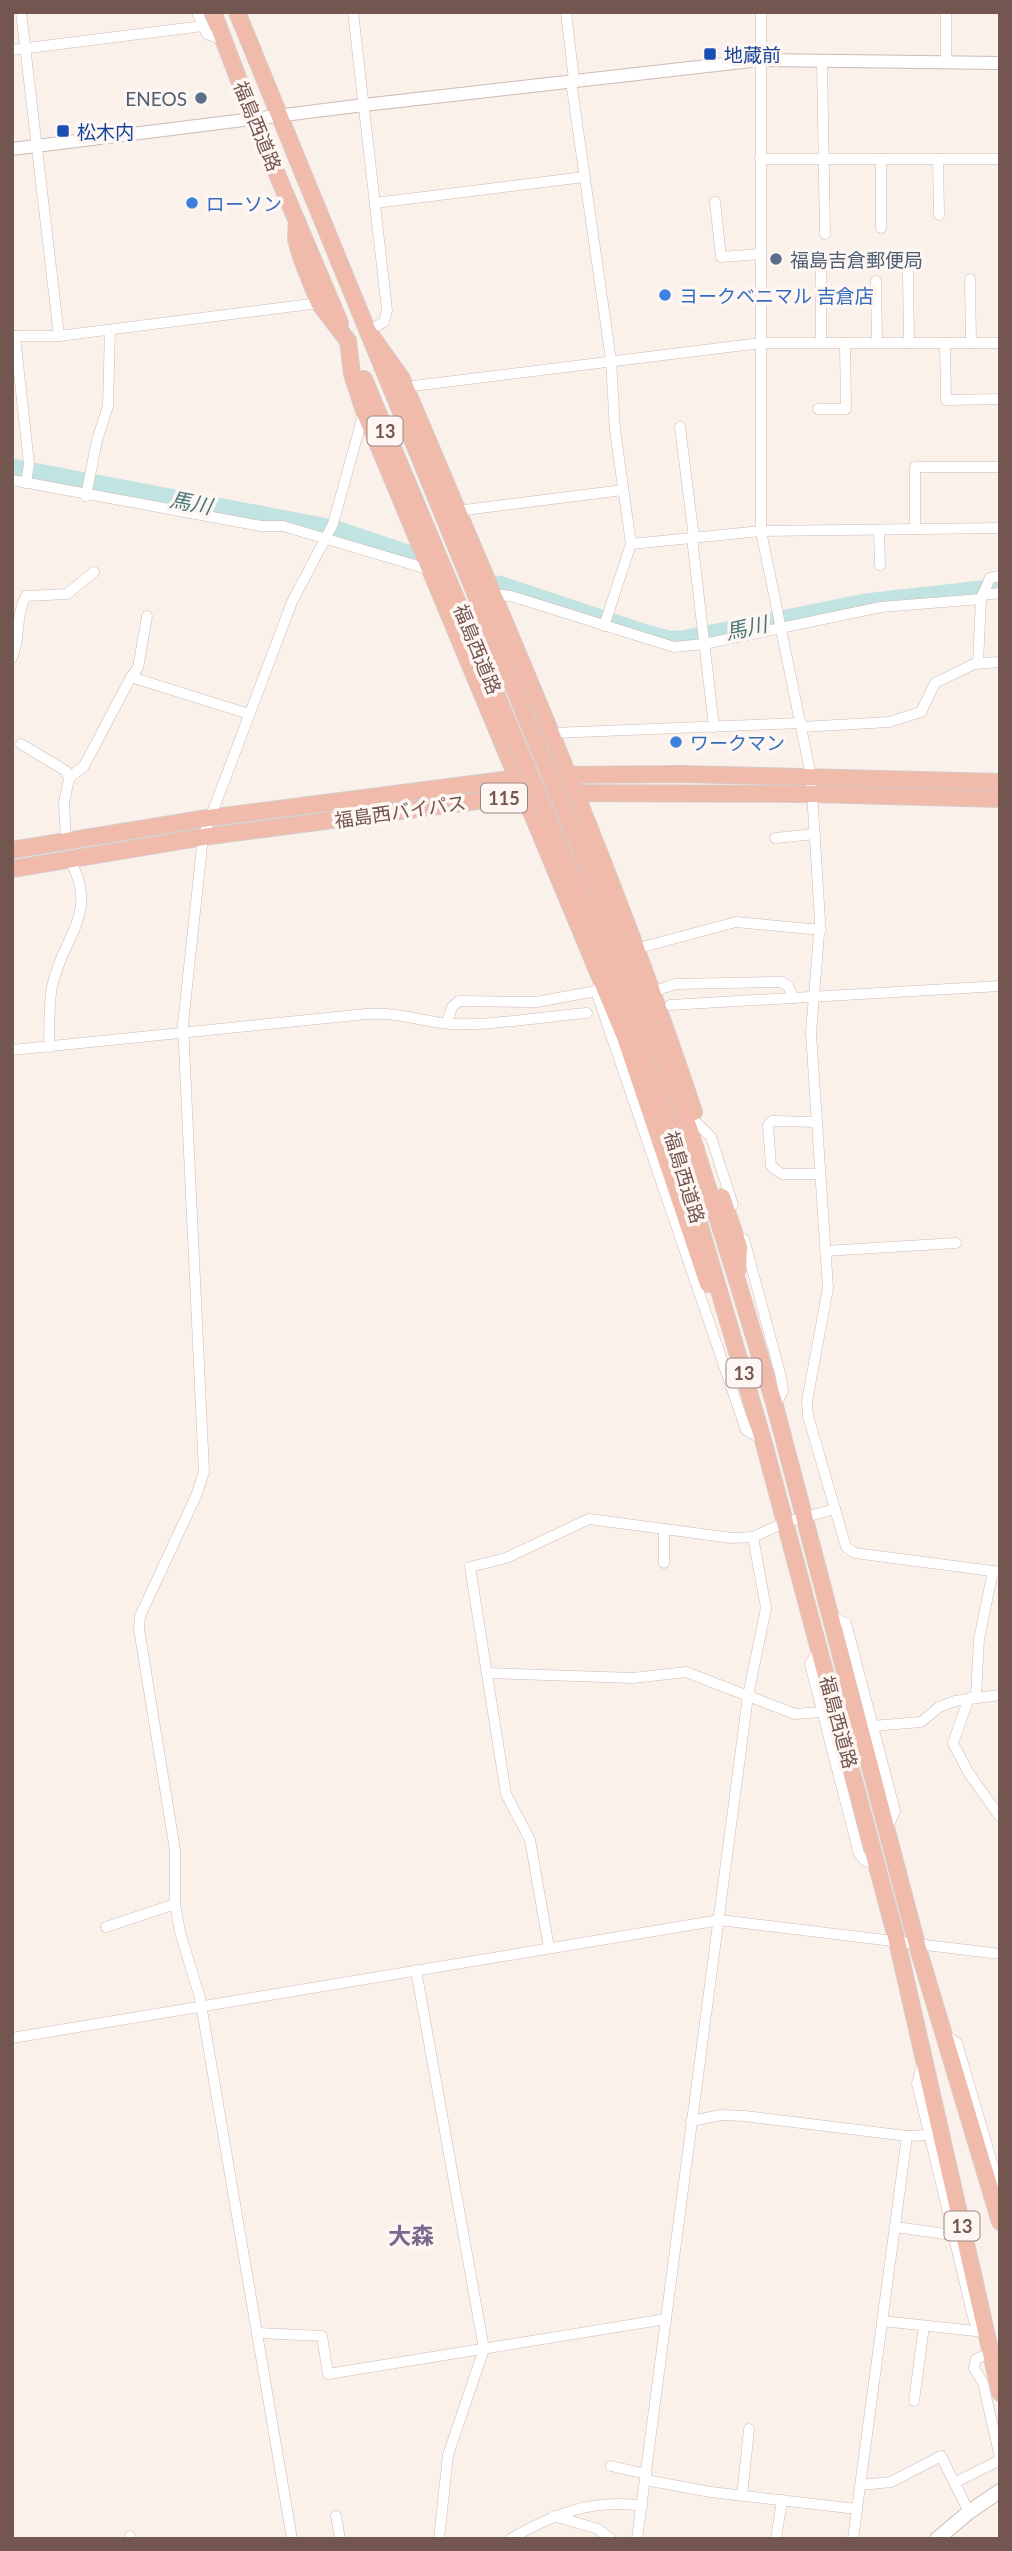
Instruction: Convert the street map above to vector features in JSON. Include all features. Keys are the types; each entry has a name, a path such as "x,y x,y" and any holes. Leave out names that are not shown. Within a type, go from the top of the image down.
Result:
{"highway":[{"name":"福島西道路","path":"213,12 254,120 609,961 672,1131 786,1522 877,1863 1000,2393"},
{"name":"福島西道路","path":"237,12 624,955 689,1128 775,1406 917,1945 1000,2222"},
{"path":"297,221 296,239 319,303 348,341 352,374 364,411 524,795 599,986 625,1037 699,1261 728,1320"},
{"path":"368,331 405,387 553,733 652,992 698,1123 739,1247 737,1280"},
{"name":"福島西バイパス","path":"12,850 208,818 516,778 568,774 811,776 1000,782"},
{"name":"福島西バイパス","path":"12,869 203,837 524,795 575,792 813,794 1000,799"}],"main road":[{"path":"937,2539 1000,2491"}],"street":[{"path":"21,12 59,336"},
{"path":"197,12 207,34 224,40"},
{"path":"355,12 387,310 384,322 368,331"},
{"path":"566,12 583,177 611,360 623,490 631,544 605,622"},
{"path":"761,12 761,531 811,776 821,930 812,997 811,1033 828,1288 807,1401 808,1416 846,1547 855,1553 996,1571 979,1639 972,1697 953,1744 968,1772 1000,1816"},
{"path":"946,12 946,61"},
{"path":"12,50 203,26"},
{"path":"12,149 572,80 760,60 1000,62"},
{"path":"822,61 825,234"},
{"path":"760,159 1000,159"},
{"path":"881,159 881,228"},
{"path":"938,159 939,215"},
{"path":"375,203 583,177"},
{"path":"715,202 721,257 760,254"},
{"path":"821,270 821,342"},
{"path":"908,272 909,343"},
{"path":"970,279 971,343"},
{"path":"876,281 877,342"},
{"path":"27,479 29,464 14,336 59,336 319,303"},
{"path":"86,493 108,406 110,330"},
{"path":"405,387 761,342 1000,343"},
{"path":"818,409 846,409 845,343"},
{"path":"946,343 946,400 1000,399"},
{"path":"292,2539 201,2007 175,1904 175,1850 139,1629 141,1616 196,1496 204,1472 184,1031 203,837 292,602 330,532 364,411"},
{"path":"680,427 714,727"},
{"path":"915,529 915,467 1000,467"},
{"path":"12,480 27,479 86,493 261,526 330,532 431,570"},
{"path":"457,511 623,490"},
{"path":"631,544 761,531 1000,528"},
{"path":"879,530 880,565"},
{"path":"12,658 19,639 20,606 26,596 67,594 94,572"},
{"path":"978,663 983,593 990,578 1000,576"},
{"path":"493,594 511,596 605,622 674,647 702,638 781,622 983,593 1000,593"},
{"path":"69,778 84,766 138,667 147,615"},
{"path":"553,733 889,722 922,712 935,682 978,663 1000,662"},
{"path":"131,677 249,714"},
{"path":"21,744 66,771 69,778 64,803 66,841"},
{"path":"775,838 815,834"},
{"path":"49,1047 52,987 77,926 83,902 78,876 69,860"},
{"path":"635,949 736,922 821,930"},
{"path":"652,992 675,984 782,982 788,986 794,998"},
{"path":"447,1023 452,1007 459,1001 536,1002 599,986 746,1430 763,1440"},
{"path":"670,1005 1000,986"},
{"path":"12,1051 184,1031 391,1013 447,1023 587,1013"},
{"path":"817,1122 772,1121 768,1125 769,1158 771,1166 782,1174 820,1174"},
{"path":"698,1123 710,1137 752,1265 781,1377 783,1391 775,1406"},
{"path":"825,1251 956,1243"},
{"path":"550,1948 530,1840 506,1794 470,1567 506,1558 589,1519 732,1538 753,1537 786,1522 835,1509"},
{"path":"664,1529 664,1563"},
{"path":"637,2539 748,1696 766,1608 753,1537"},
{"path":"831,1617 846,1623 895,1811 887,1829"},
{"path":"819,1649 810,1664 859,1854 865,1861 877,1863"},
{"path":"487,1673 633,1678 686,1672 795,1714 821,1712"},
{"path":"873,1726 921,1722 939,1707 972,1697 1000,1695"},
{"path":"106,1927 175,1904"},
{"path":"12,2038 720,1920 1000,1954"},
{"path":"416,1970 484,2349 448,2455 439,2539"},
{"path":"946,2035 957,2043 1000,2190"},
{"path":"924,2059 917,2083 974,2320 986,2333"},
{"path":"691,2121 721,2115 745,2116 907,2136 929,2135"},
{"path":"853,2539 907,2136"},
{"path":"988,2147 1000,2148"},
{"path":"896,2227 953,2235"},
{"path":"258,2333 322,2336 328,2374 666,2319"},
{"path":"881,2321 986,2333"},
{"path":"914,2401 924,2326"},
{"path":"956,2483 1000,2459 983,2383 974,2368 976,2359 990,2353"},
{"path":"741,2496 749,2429"},
{"path":"861,2486 891,2482 942,2456 969,2512"},
{"path":"611,2466 646,2477 741,2496 858,2509"},
{"path":"776,2539 782,2500"},
{"path":"510,2539 554,2516 592,2505 620,2502 642,2506"},
{"path":"336,2516 340,2539"},
{"path":"554,2516 598,2529 611,2539"}],"waterway":[{"name":"馬川","path":"12,468 333,529 407,554"},
{"name":"馬川","path":"499,585 668,640 682,640 865,603 1000,588"}],"place":[{"name":"地蔵前","path":"710,54"},
{"name":"ENEOS","path":"201,98"},
{"name":"松木内","path":"63,131"},
{"name":"ローソン","path":"192,203"},
{"name":"福島吉倉郵便局","path":"776,259"},
{"name":"ヨークベニマル 吉倉店","path":"665,295"},
{"name":"ワークマン","path":"676,742"}],"district":[{"name":"大森","path":"411,2235"}]}
